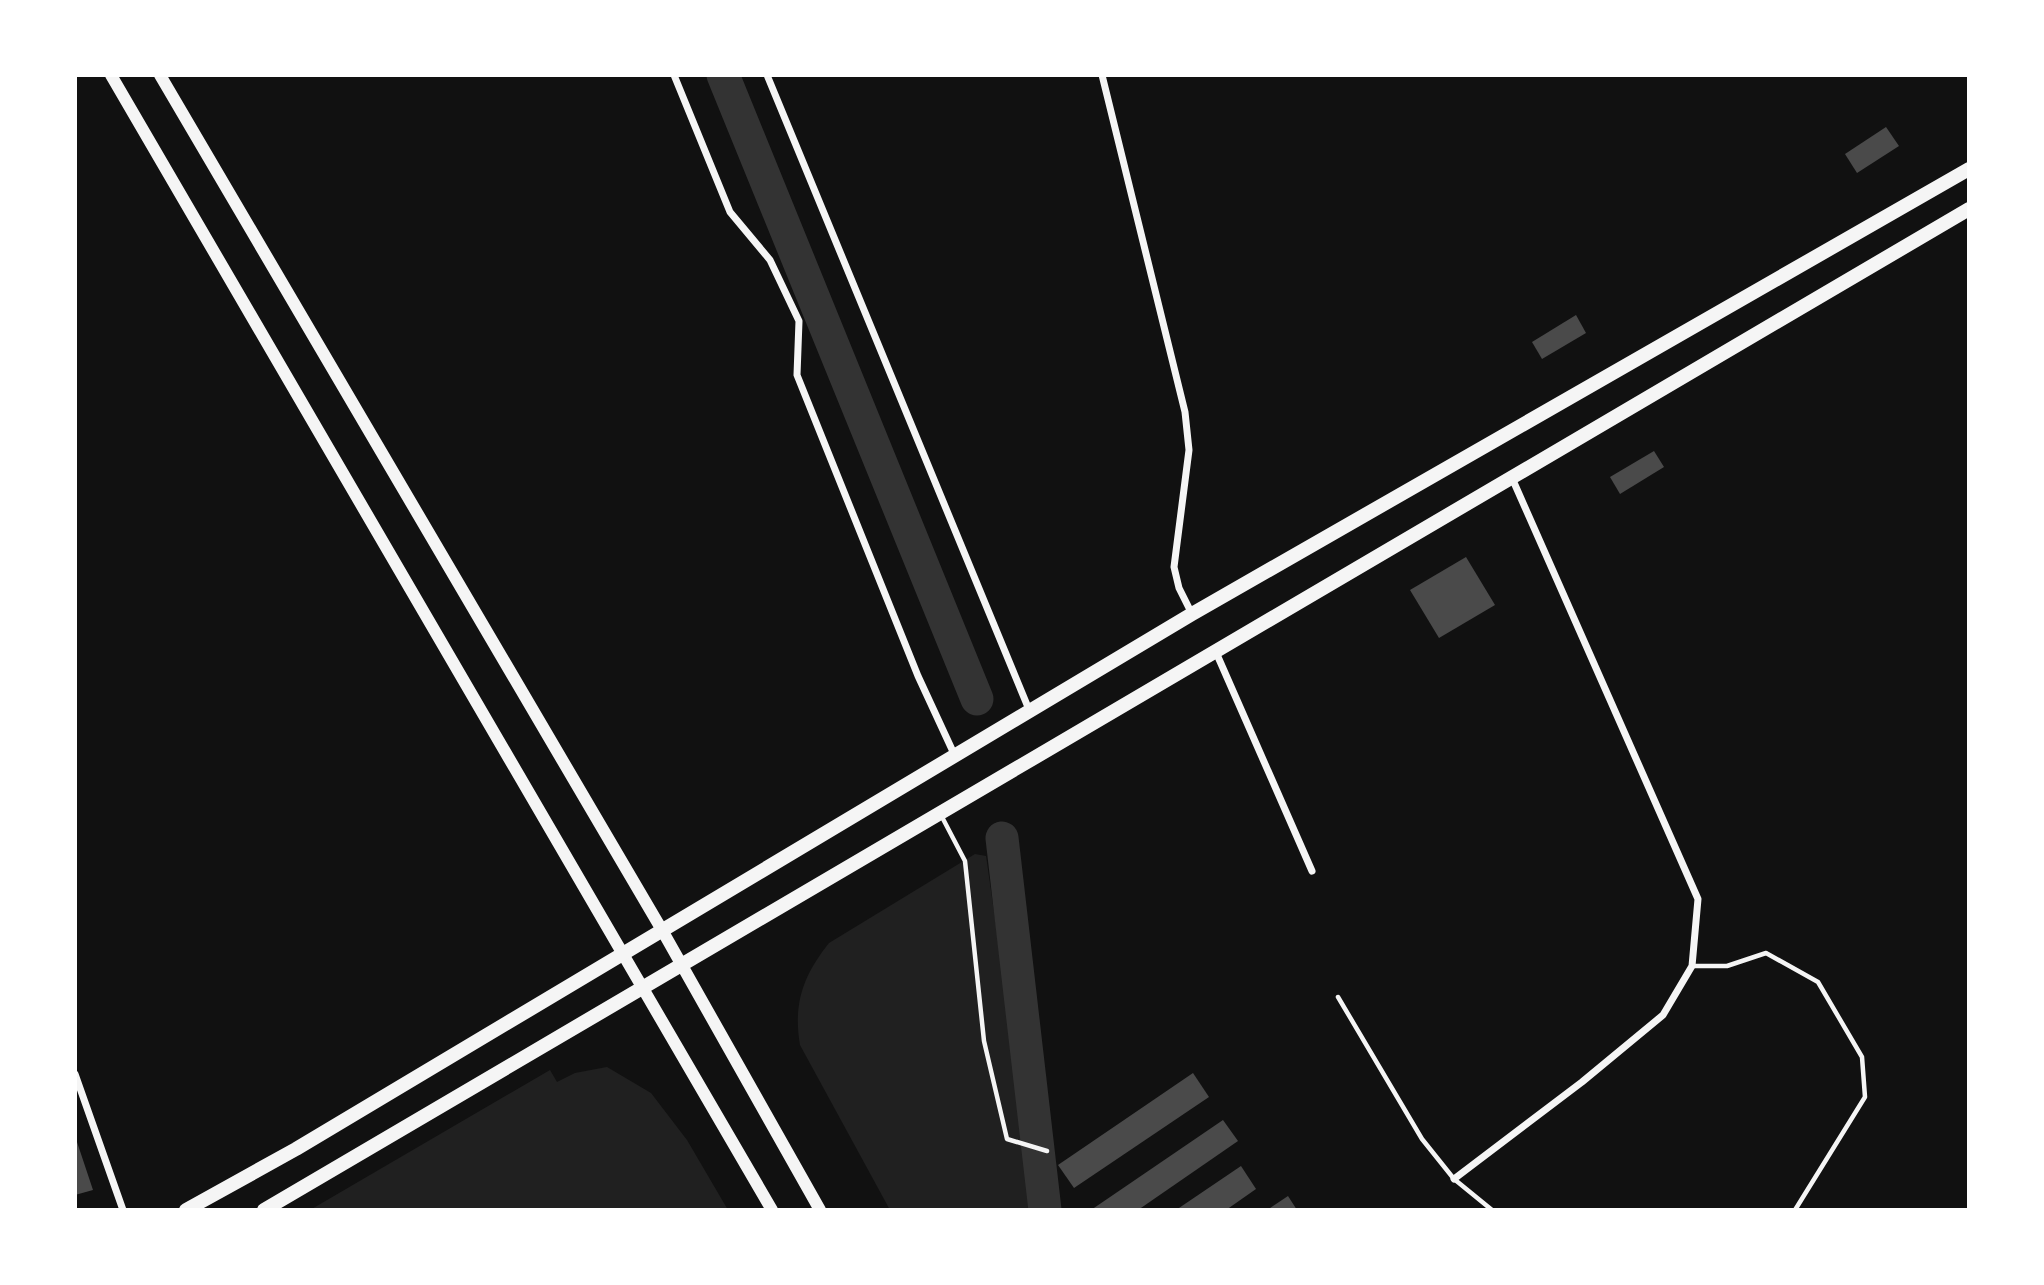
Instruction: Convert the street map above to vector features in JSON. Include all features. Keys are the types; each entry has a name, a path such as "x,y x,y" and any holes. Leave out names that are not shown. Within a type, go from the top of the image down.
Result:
{"main road":[{"path":"111,75 640,989 772,1210"},
{"path":"160,75 662,930 820,1210"},
{"path":"186,1210 296,1149 1031,713 1192,614 1969,169"},
{"path":"264,1210 682,966 1215,649 1969,209"}],"street":[{"path":"674,75 730,212 770,260 799,321 797,375 918,676 955,756"},
{"path":"767,75 1031,713"},
{"path":"1102,75 1185,412 1189,450 1174,567 1179,588 1192,614"},
{"path":"1454,1179 1582,1082 1663,1016 1692,966 1698,899 1511,477"},
{"path":"1215,649 1312,871"},
{"path":"75,1074 123,1210"}],"lane":[{"path":"940,813 965,861 984,1041 1007,1139 1047,1152"},
{"path":"1692,966 1727,965 1766,953 1818,982 1862,1057 1865,1097 1795,1210"},
{"path":"1338,997 1422,1139 1454,1179 1492,1210"}],"shaded area":[{"path":"975,854 986,856 1037,1210 890,1210 800,1045 799,1003 813,967 829,943"},
{"path":"607,1067 651,1093 687,1140 728,1210 310,1210 550,1070 557,1082 575,1073"}],"building":[{"path":"1886,127 1899,146 1857,173 1845,154"},
{"path":"1576,315 1586,333 1542,359 1532,342"},
{"path":"1654,451 1664,467 1620,494 1610,477"},
{"path":"1466,557 1495,605 1439,638 1410,590"},
{"path":"1193,1073 1209,1097 1074,1188 1058,1165"},
{"path":"1223,1120 1238,1141 1138,1210 1091,1210"},
{"path":"75,1136 93,1190 75,1195"},
{"path":"1241,1166 1256,1189 1226,1210 1176,1210"},
{"path":"1288,1196 1297,1210 1267,1210"}],"waterway":[{"path":"723,75 977,699"},
{"path":"1002,838 1045,1210"}]}
